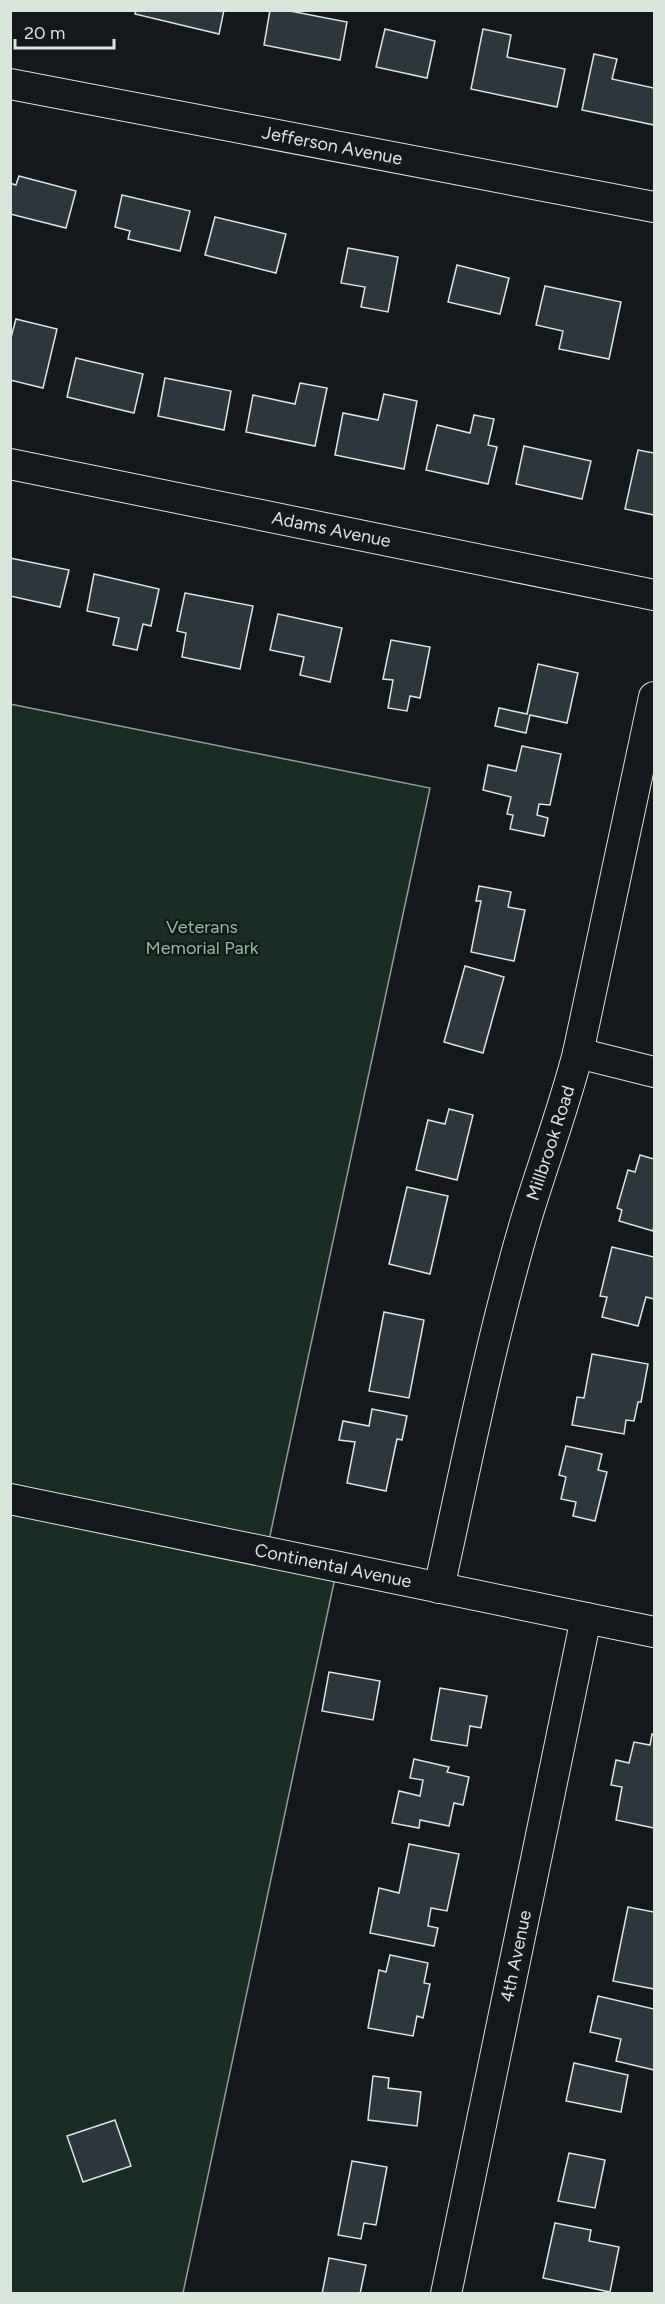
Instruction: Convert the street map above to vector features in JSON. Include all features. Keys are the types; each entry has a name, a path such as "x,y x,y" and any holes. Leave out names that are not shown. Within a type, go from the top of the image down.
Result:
{"street":[{"name":"Jefferson Avenue","path":"10,84 654,207"},
{"name":"Adams Avenue","path":"10,464 654,595"},
{"name":"Millbrook Road","path":"439,1588 491,1358 525,1223 565,1102 578,1053 654,697"},
{"path":"578,1053 654,1072"},
{"name":"Continental Avenue","path":"10,1499 654,1632"},
{"name":"4th Avenue","path":"446,2294 586,1618"}],"green space":[{"name":"Veterans Memorial Park","path":"10,704 430,788 265,1559 336,1573 183,2293 11,2293"}],"building":[{"path":"136,10 224,10 219,34 135,14"},
{"path":"270,10 285,10 347,22 340,60 264,45"},
{"path":"385,29 435,41 427,78 376,67"},
{"path":"483,29 511,35 507,57 565,69 557,107 471,89"},
{"path":"594,54 617,59 612,79 654,88 654,125 582,110"},
{"path":"19,176 76,191 66,228 10,214 10,183 16,185"},
{"path":"122,195 190,211 180,251 128,239 130,231 115,227"},
{"path":"215,217 286,234 276,273 205,255"},
{"path":"348,248 398,257 388,312 361,307 365,287 341,283"},
{"path":"457,265 509,278 500,314 448,302"},
{"path":"545,286 621,302 609,359 559,349 563,331 536,325"},
{"path":"16,319 57,329 43,388 10,380 10,341"},
{"path":"76,358 143,374 134,413 67,397"},
{"path":"165,378 231,391 224,430 158,416"},
{"path":"300,383 327,388 315,446 246,432 253,395 295,404"},
{"path":"384,394 417,401 404,469 335,455 343,413 378,420"},
{"path":"474,415 494,419 488,445 497,447 488,484 426,470 437,425 470,433"},
{"path":"524,446 591,461 582,499 516,484"},
{"path":"638,450 654,453 654,515 625,509"},
{"path":"10,558 69,570 60,607 10,596"},
{"path":"94,574 159,589 151,626 143,624 137,650 113,645 119,618 87,611"},
{"path":"185,593 253,606 240,669 182,657 186,633 177,631"},
{"path":"278,614 342,628 330,682 300,675 304,657 270,650"},
{"path":"391,640 430,647 420,698 410,696 407,711 388,708 393,680 383,679"},
{"path":"538,664 578,673 567,723 530,715 526,733 495,726 499,708 527,714"},
{"path":"522,746 561,754 550,805 539,804 537,815 548,818 544,836 510,829 513,815 507,814 511,797 483,790 488,765 516,771"},
{"path":"479,886 511,892 508,907 525,910 514,961 471,952 481,901 476,901"},
{"path":"465,966 504,977 483,1053 444,1042"},
{"path":"449,1109 473,1115 457,1180 416,1170 428,1120 445,1124"},
{"path":"640,1155 654,1159 653,1231 619,1221 622,1210 617,1208 628,1170 635,1172"},
{"path":"407,1187 448,1196 430,1274 389,1264"},
{"path":"612,1247 654,1257 654,1299 646,1297 638,1326 602,1317 607,1297 600,1296"},
{"path":"384,1312 424,1320 409,1398 369,1391"},
{"path":"592,1354 648,1364 641,1402 638,1402 634,1421 626,1420 624,1434 572,1425 577,1397 584,1398"},
{"path":"372,1409 407,1416 402,1440 397,1439 386,1491 347,1483 355,1442 339,1440 343,1421 369,1426"},
{"path":"566,1446 602,1454 598,1470 607,1472 595,1521 573,1516 576,1502 561,1499 566,1477 559,1475"},
{"path":"329,1672 380,1681 373,1720 322,1711"},
{"path":"440,1688 487,1696 481,1728 470,1726 467,1746 431,1740"},
{"path":"652,1734 654,1735 654,1828 616,1820 622,1787 611,1785 616,1760 629,1763 634,1742 650,1745"},
{"path":"414,1759 449,1767 447,1772 469,1777 463,1805 454,1803 449,1826 420,1820 419,1828 392,1823 399,1791 420,1796 423,1780 410,1778"},
{"path":"409,1844 459,1854 447,1911 431,1908 428,1926 438,1928 434,1946 370,1933 379,1888 399,1893"},
{"path":"628,1907 654,1912 654,1989 613,1981"},
{"path":"390,1955 428,1963 424,1983 430,1984 423,2018 417,2016 413,2036 368,2028 379,1970 386,1972"},
{"path":"598,1996 654,2009 654,2070 616,2061 621,2039 590,2032"},
{"path":"574,2063 628,2075 621,2112 566,2101"},
{"path":"373,2076 389,2078 388,2088 421,2092 417,2126 368,2120"},
{"path":"115,2120 131,2166 83,2182 67,2136"},
{"path":"569,2153 605,2160 595,2208 558,2201"},
{"path":"352,2161 387,2167 376,2225 364,2223 361,2239 338,2235"},
{"path":"555,2223 591,2230 589,2241 619,2247 610,2292 543,2278"},
{"path":"329,2258 366,2265 360,2294 322,2294"}]}
